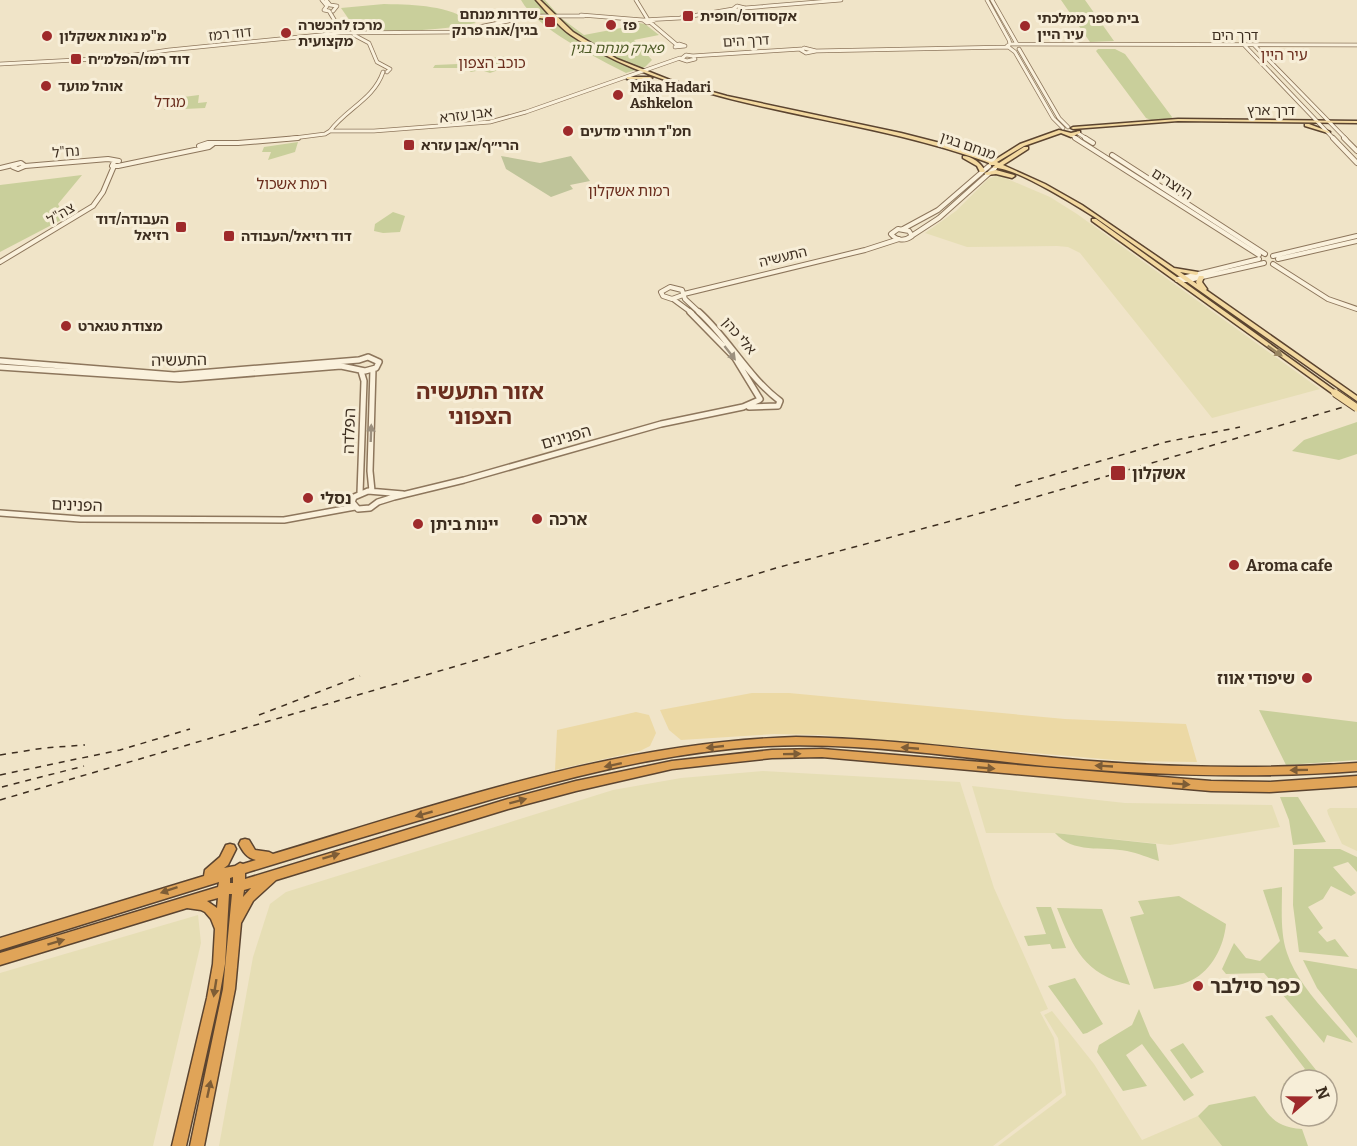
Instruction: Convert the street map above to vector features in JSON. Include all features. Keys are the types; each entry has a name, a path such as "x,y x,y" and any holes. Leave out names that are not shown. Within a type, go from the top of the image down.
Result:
{"highway":[{"path":"0,944 240,868 523,786 670,753 712,747 768,742 868,744 1088,766 1214,772 1357,767"},
{"path":"0,959 448,820 565,789 672,765 718,759 822,753 1211,786 1270,787 1357,781"},
{"path":"245,844 252,854 277,857"},
{"path":"201,880 218,869 230,849"},
{"path":"197,1146 222,1028 236,924 240,868"},
{"path":"179,1146 213,998 222,930 225,873"},
{"path":"236,924 249,897 275,873"},
{"path":"181,903 205,905 212,909 222,930"}],"main road":[{"name":"מנחם בגין","path":"532,0 542,14 589,49 630,70 642,73"},
{"name":"מנחם בגין","path":"538,0 542,14"},
{"name":"מנחם בגין","path":"542,14 554,19 595,49 655,78 709,96 965,154 1076,202 1168,265 1357,408"},
{"path":"554,19 559,15"},
{"path":"630,70 630,77 655,78 654,69"},
{"path":"1305,123 1312,120 1312,116"},
{"path":"1324,117 1343,124"},
{"name":"דרך ארץ","path":"1070,131 1174,123 1357,124"},
{"path":"1305,123 1328,132"},
{"path":"1332,125 1343,124"},
{"path":"965,154 986,158 1002,156 1034,140 1070,131"},
{"path":"994,165 1028,147 1070,131"},
{"path":"965,154 984,172 1018,175"},
{"path":"994,165 1002,156"},
{"path":"1008,159 1009,166 1018,175"},
{"name":"מנחם בגין","path":"1018,175 1085,214 1208,294 1357,399"},
{"path":"1168,265 1199,275 1199,282 1208,294"}],"street":[{"path":"324,0 328,5 337,6 331,11"},
{"path":"636,0 638,6 664,36 692,56"},
{"path":"542,14 653,21 732,9 741,11 745,8 841,0"},
{"name":"היוצרים","path":"987,0 1010,46 1053,118 1261,256 1264,263"},
{"name":"היוצרים","path":"992,0 1059,118 1070,131"},
{"path":"328,5 324,10 331,11 347,32 366,44 368,55 384,70"},
{"path":"542,14 584,16"},
{"name":"דוד רמז","path":"175,52 347,32 450,31 542,14"},
{"path":"643,20 648,18"},
{"name":"דוד רמז","path":"175,52 289,38"},
{"path":"1235,46 1241,41"},
{"path":"1010,46 1020,46"},
{"name":"דרך הים","path":"692,56 801,50 1010,46"},
{"name":"דרך הים","path":"1020,46 1356,47"},
{"name":"דרך הים","path":"1235,46 1253,54"},
{"path":"1246,46 1357,163"},
{"path":"680,47 681,57 685,61"},
{"path":"1256,47 1264,47"},
{"path":"1256,47 1357,151"},
{"path":"0,65 114,58 164,50"},
{"path":"53,62 164,50 175,52"},
{"path":"642,73 681,57 692,56"},
{"path":"630,77 685,61 692,56"},
{"path":"334,132 347,114 368,100 382,84 384,70"},
{"path":"334,132 342,115 375,89 384,70"},
{"name":"אבן עזרא","path":"325,135 334,132 450,129 491,124 529,114 593,90 602,90 601,87 630,77"},
{"path":"118,163 178,154 200,147 275,143 325,135"},
{"path":"212,147 325,135"},
{"name":"נח\"ל","path":"0,168 13,166 18,169 26,166 108,159 118,163"},
{"name":"צה\"ל","path":"0,262 93,206 118,163"},
{"path":"903,229 930,216 994,165"},
{"path":"903,229 913,235 947,211 984,172"},
{"name":"התעשיה","path":"865,250 892,235 894,231 903,229"},
{"path":"892,235 899,239"},
{"name":"התעשיה","path":"682,293 865,250 899,239 908,239 913,235"},
{"path":"1199,275 1261,256 1273,256 1357,236"},
{"path":"1183,278 1276,262 1357,241"},
{"path":"1273,256 1276,262 1319,294 1357,307"},
{"path":"672,287 682,293 672,299 663,296 663,290 672,287"},
{"name":"אלי כהן","path":"682,293 724,334 772,396"},
{"name":"אלי כהן","path":"672,299 716,335 746,374 763,407"},
{"path":"358,369 359,360 368,357 376,359 379,364 373,369"},
{"name":"התעשיה","path":"0,362 174,375 359,360"},
{"name":"התעשיה","path":"0,367 169,380 217,378 341,366 373,369"},
{"name":"הפלדה","path":"358,369 364,381 360,492"},
{"name":"הפלדה","path":"373,369 370,471 378,502"},
{"path":"763,407 773,408 779,404 778,399 772,396"},
{"name":"הפנינים","path":"0,513 80,519 154,519 197,523 241,519 284,520 355,507 366,509 378,502 403,494 464,480 661,424 736,408 772,396"},
{"name":"הפנינים","path":"736,408 763,407"},
{"name":"הפנינים","path":"329,512 352,500 360,492 403,494"},
{"path":"352,500 355,507"}],"shaded area":[{"path":"998,175 1050,197 1077,214 1320,389 1212,418 1080,253 1068,247 1057,246 967,247 925,233 956,211 988,179"},
{"path":"763,771 960,782 994,888 1048,1009 1040,1012 1054,1038 1062,1093 993,1146 219,1146 253,957 270,904 286,892 613,790 681,778"},
{"path":"972,786 1125,803 1272,805 1280,827 1170,845 1055,833 986,833"},
{"path":"1357,808 1357,851 1342,844 1328,814 1327,810"},
{"path":"198,915 201,943 153,1146 0,1146 0,973"},
{"path":"1052,1011 1094,1064 1142,1140 1198,1116 1222,1146 998,1146 1066,1095 1058,1038 1044,1015"}],"green space":[{"name":"פארק מנחם בגין","path":"521,0 545,0 561,18 584,35 621,28 627,21 645,24 659,35 634,40 652,60 645,67 626,73 554,32 540,22"},
{"path":"1061,0 1085,0 1114,41 1090,42"},
{"path":"384,4 442,9 476,23 416,30 355,28 341,8"},
{"path":"1115,49 1125,54 1172,117 1171,120 1146,118 1096,51"},
{"path":"503,56 518,64 490,73 481,70 471,72 465,68 433,68 435,65 458,64"},
{"path":"199,95 198,103 207,102 205,108 164,110 168,99"},
{"path":"298,142 295,152 268,160 271,152 262,152 264,147"},
{"path":"501,156 540,163 571,156 590,181 570,185 573,189 551,197 506,169"},
{"path":"82,175 58,204 65,218 0,252 0,185"},
{"path":"393,212 405,216 400,232 374,231 375,224"},
{"path":"1357,422 1357,454 1339,460 1292,451 1304,440"},
{"path":"1259,710 1357,722 1357,760 1286,765"},
{"path":"1280,797 1298,797 1326,842 1293,845 1289,820"},
{"path":"1055,833 1156,844 1159,861 1127,851 1079,847 1062,840"},
{"path":"1294,849 1340,849 1357,857 1357,872 1348,862 1333,867 1356,893 1351,896 1331,886 1323,899 1308,907 1323,928 1318,932 1327,942 1335,939 1349,957 1299,952 1293,905"},
{"path":"1282,887 1283,937 1292,965 1316,1001 1353,1043 1327,1035 1324,1043 1264,973 1226,974 1222,969 1234,943 1246,958 1260,961 1280,941 1263,890"},
{"path":"1179,896 1226,924 1223,941 1211,964 1199,976 1183,984 1154,989 1130,917 1144,914 1138,901"},
{"path":"1036,907 1051,907 1066,948 1052,949 1050,944 1028,946 1024,936 1046,934"},
{"path":"1057,908 1102,909 1130,985 1114,980 1091,967 1075,947"},
{"path":"1303,960 1357,969 1357,1038 1317,988"},
{"path":"1075,978 1103,1024 1083,1034 1048,986"},
{"path":"1139,1009 1150,1036 1194,1095 1184,1101 1142,1044 1126,1055 1147,1086 1123,1091 1097,1052 1099,1045 1132,1025"},
{"path":"1272,1015 1314,1068 1304,1068 1265,1017"},
{"path":"1183,1043 1204,1072 1191,1079 1170,1050"},
{"path":"1255,1096 1269,1115 1279,1123 1279,1128 1302,1129 1308,1146 1222,1146 1198,1116 1209,1105"}],"sand":[{"path":"752,693 789,693 1065,719 1186,724 1197,762 1126,761 821,735 774,734 681,740 669,730 660,710"},
{"path":"636,712 649,715 656,733 650,746 640,751 555,770 557,730"}],"railway":[{"path":"0,800 477,660 776,568 981,513 1357,403"},
{"path":"1015,486 1166,442 1240,427"},
{"path":"259,715 360,676"},
{"path":"0,775 120,750 190,729"},
{"path":"0,755 44,748 85,745"},
{"path":"2,787 84,766"}],"place":[{"name":"אקסודוס/חופית","path":"688,16"},
{"name":"שדרות מנחם בגין/אנה פרנק","path":"550,22"},
{"name":"פז","path":"611,25"},
{"name":"בית ספר ממלכתי עיר היין","path":"1025,26"},
{"name":"מרכז להכשרה מקצועית","path":"286,33"},
{"name":"מ\"מ נאות אשקלון","path":"47,36"},
{"name":"דוד רמז/הפלמ״ח","path":"76,59"},
{"name":"אוהל מועד","path":"46,86"},
{"name":"Mika Hadari Ashkelon","path":"618,95"},
{"name":"חמ\"ד תורני מדעים","path":"568,131"},
{"name":"הרי״ף/אבן עזרא","path":"409,145"},
{"name":"העבודה/דוד רזיאל","path":"181,227"},
{"name":"דוד רזיאל/העבודה","path":"229,236"},
{"name":"מצודת טגארט","path":"66,326"},
{"name":"אשקלון","path":"1118,473"},
{"name":"נסלי","path":"308,498"},
{"name":"ארכה","path":"537,519"},
{"name":"יינות ביתן","path":"418,524"},
{"name":"Aroma cafe","path":"1234,565"},
{"name":"שיפודי אווז","path":"1307,678"},
{"name":"כפר סילבר","path":"1198,986"}],"district":[{"name":"עיר היין","path":"1284,55"},
{"name":"כוכב הצפון","path":"492,63"},
{"name":"מגדל","path":"170,102"},
{"name":"רמת אשכול","path":"292,184"},
{"name":"רמות אשקלון","path":"629,191"},
{"name":"אזור התעשיה הצפוני","path":"480,404"}]}
